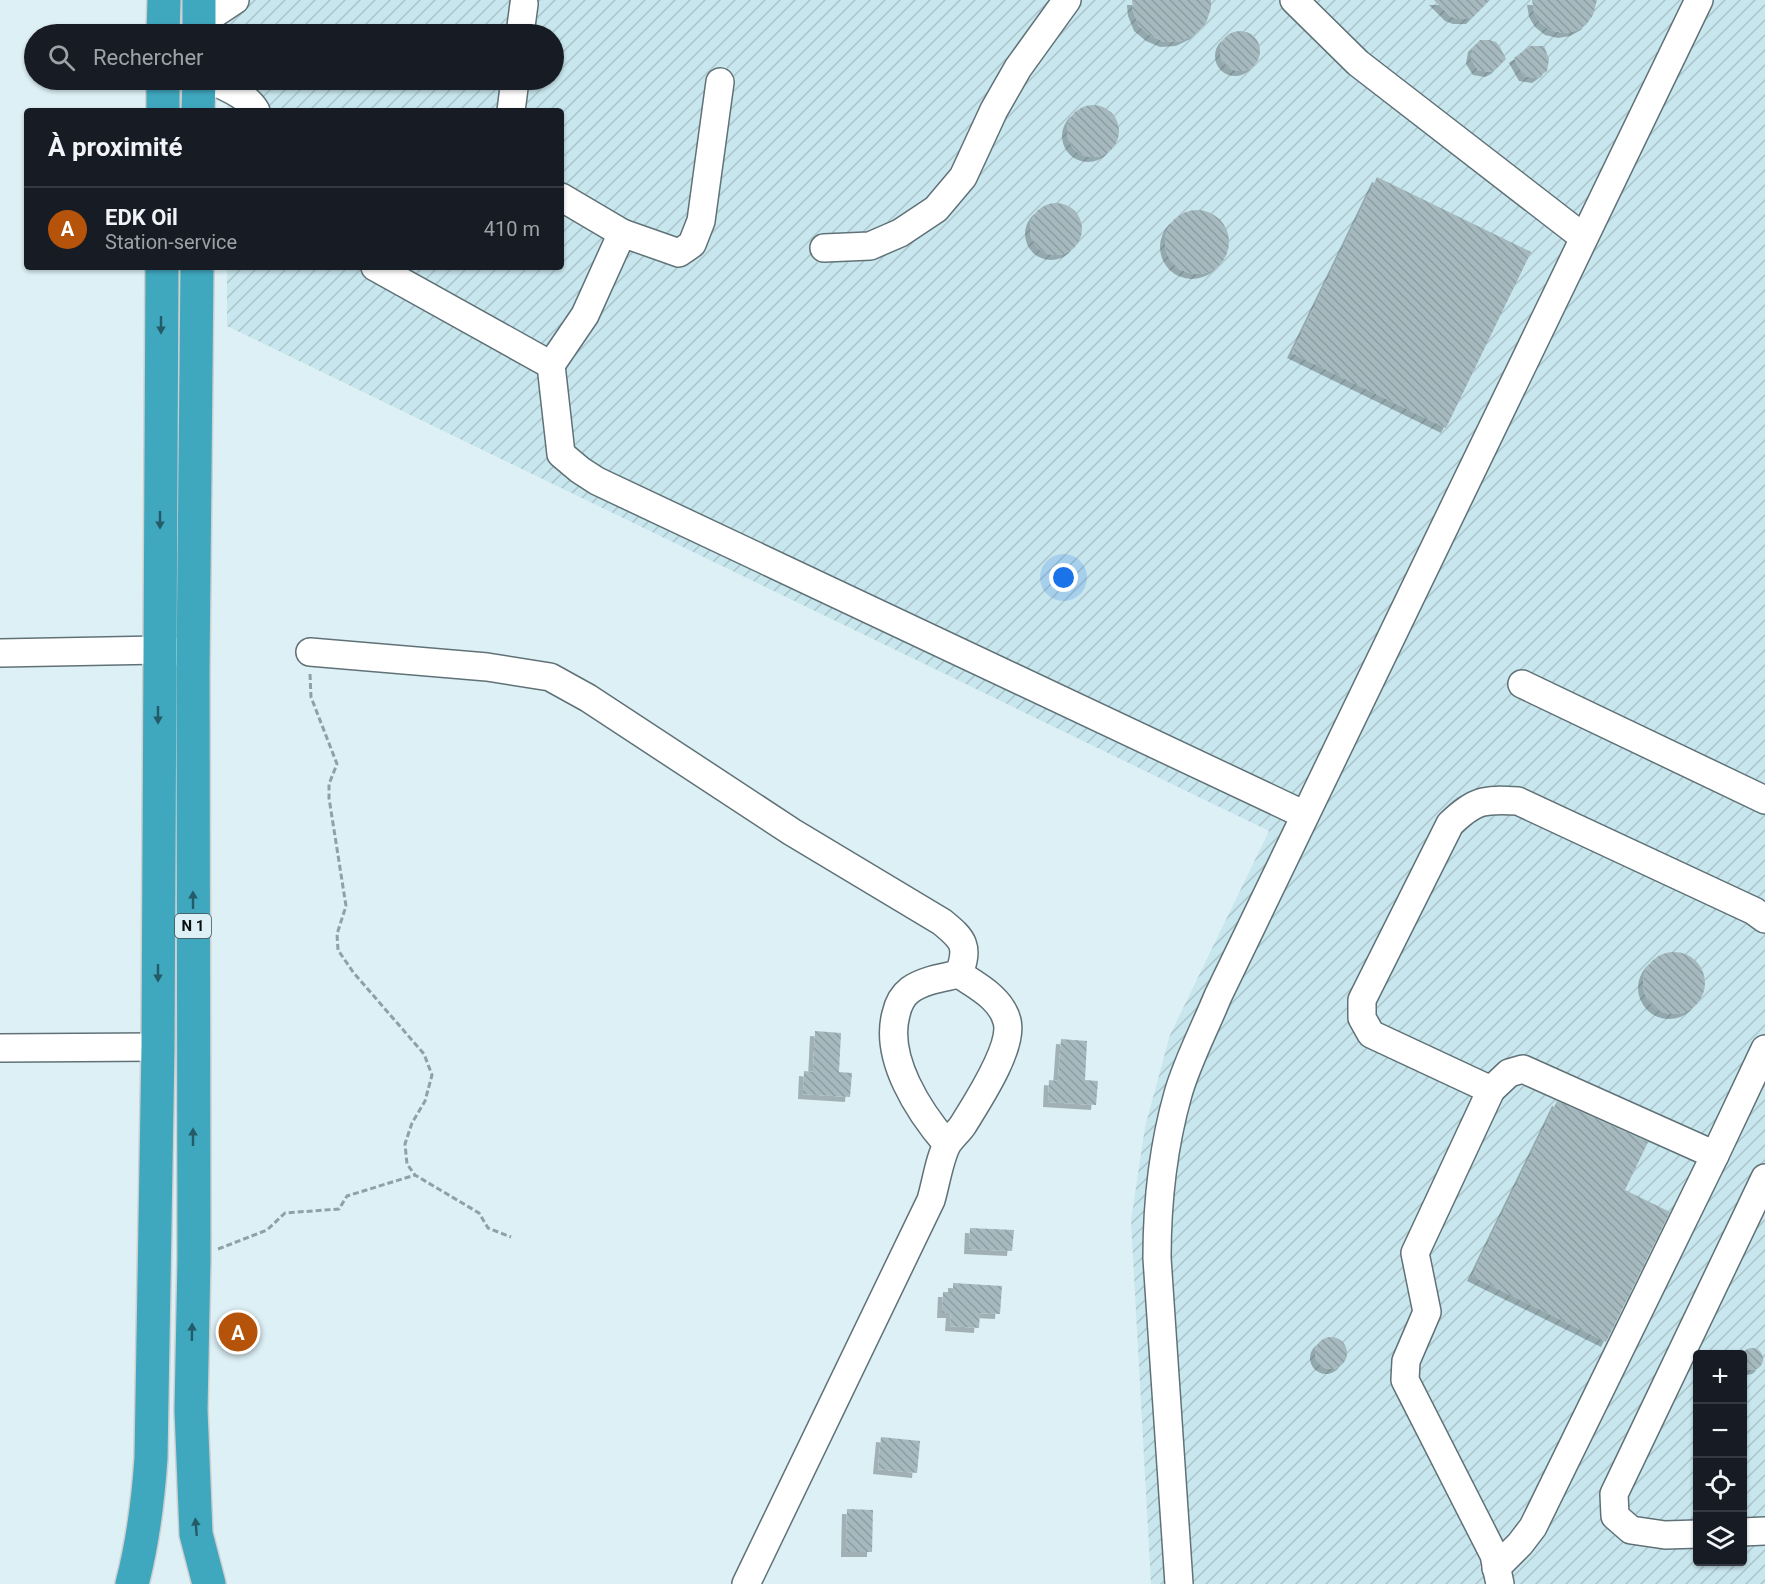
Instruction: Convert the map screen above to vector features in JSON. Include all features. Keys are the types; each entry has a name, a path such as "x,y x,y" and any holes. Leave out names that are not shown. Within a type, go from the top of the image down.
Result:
{"highway":[{"path":"163,24 164,0"},
{"path":"163,90 163,108"},
{"path":"198,108 199,90"},
{"name":"N 1","path":"132,1584 142,1545 151,1458 158,1047 162,270"},
{"name":"N 1","path":"197,270 193,653 194,1259 191,1410 196,1534 209,1584"}],"street":[{"path":"199,19 235,0"},
{"path":"824,248 870,246 900,233 936,209 963,177 994,110 1018,68 1067,0"},
{"path":"1294,0 1358,63 1583,237"},
{"path":"1179,1584 1157,1258 1157,1210 1167,1143 1178,1093 1218,996 1699,0"},
{"path":"521,24 524,4"},
{"path":"564,199 622,233 678,253 692,244 700,221 720,82"},
{"path":"232,90 253,104 255,108"},
{"path":"511,108 514,90"},
{"path":"622,233 585,315 550,365 561,454 580,471 1305,815"},
{"path":"380,270 550,365"},
{"path":"0,653 159,650 193,653"},
{"path":"310,652 487,667 550,677 588,698 691,768 792,832 942,922 958,935 964,945 965,955 959,974"},
{"path":"1522,684 1765,800"},
{"path":"1491,1090 1371,1034 1362,1018 1362,1000 1441,839 1450,824 1467,808 1483,801 1518,801 1754,911 1765,919"},
{"path":"746,1584 931,1200 947,1144 962,1125 997,1068 1008,1034 1007,1020 1000,1006 987,992 959,974 924,982 908,991 899,1004 893,1024 894,1042 912,1095 947,1144"},
{"path":"0,1048 158,1047"},
{"path":"1498,1576 1533,1527 1765,1049"},
{"path":"1498,1576 1494,1555 1404,1380 1406,1361 1427,1312 1415,1253 1491,1090 1509,1073 1523,1069 1715,1155"},
{"path":"1693,1534 1665,1535 1631,1530 1615,1516 1614,1494 1757,1215 1765,1178"},
{"path":"1747,1532 1765,1531"}],"path":[{"path":"310,652 311,697 337,764 329,784 329,798 346,906 337,934 338,950 353,972 423,1054 432,1075 425,1101 412,1123 405,1144 407,1164 414,1175 479,1213 488,1228 511,1237"},
{"path":"194,1259 267,1230 285,1213 339,1209 347,1196 414,1175"}],"shaded area":[{"path":"228,0 1765,0 1765,1584 1151,1584 1131,1221 1145,1127 1170,1035 1269,831 227,326 227,270 564,270 564,108 227,108 228,90 564,90 564,24 228,24"}],"building":[{"path":"1132,0 1211,0 1211,8 1206,23 1195,34 1181,41 1165,42 1151,36 1139,26 1133,11"},
{"path":"1434,0 1490,0 1471,19 1458,19 1450,16"},
{"path":"1532,0 1597,0 1593,15 1586,25 1575,31 1563,33 1550,30 1540,22 1534,12"},
{"path":"1240,31 1248,32 1254,37 1259,43 1259,59 1254,65 1248,70 1240,71 1232,70 1226,65 1221,59 1220,51 1221,43 1226,37 1232,32"},
{"path":"1480,40 1496,42 1506,59 1490,72 1478,70 1471,59 1473,47"},
{"path":"1530,46 1544,46 1549,59 1547,71 1537,78 1524,76 1514,58"},
{"path":"1093,105 1103,107 1111,113 1117,121 1119,131 1117,141 1111,149 1103,155 1093,157 1083,155 1075,149 1069,141 1067,131 1069,121 1075,113 1083,107"},
{"path":"1377,177 1531,252 1446,428 1292,353"},
{"path":"1056,203 1066,205 1074,211 1080,219 1082,229 1080,239 1074,247 1066,253 1056,255 1046,253 1038,247 1032,239 1030,229 1032,219 1038,211 1046,205"},
{"path":"1197,210 1209,212 1220,219 1227,230 1229,242 1227,254 1220,265 1209,272 1197,274 1185,272 1174,265 1167,254 1165,242 1167,230 1174,219 1185,212"},
{"path":"1674,952 1696,961 1705,983 1696,1005 1674,1014 1652,1005 1643,983 1652,961"},
{"path":"815,1031 841,1033 839,1072 852,1073 850,1097 803,1094 804,1071 813,1072"},
{"path":"1061,1039 1087,1041 1085,1080 1098,1081 1096,1105 1048,1102 1049,1080 1058,1081"},
{"path":"1557,1101 1648,1142 1625,1190 1670,1212 1606,1342 1472,1276"},
{"path":"970,1228 1014,1230 1012,1251 969,1249"},
{"path":"953,1283 1002,1286 1000,1314 980,1313 979,1328 950,1326 951,1313 942,1313 943,1292 953,1292"},
{"path":"1331,1337 1342,1342 1347,1353 1342,1364 1331,1369 1320,1364 1315,1353 1320,1342"},
{"path":"1756,1349 1762,1355 1760,1367 1752,1370 1747,1368 1746,1350"},
{"path":"881,1437 920,1441 917,1473 878,1469"},
{"path":"847,1509 873,1510 872,1552 846,1552"}],"place":[{"name":"EDK Oil","path":"238,1332"}]}
